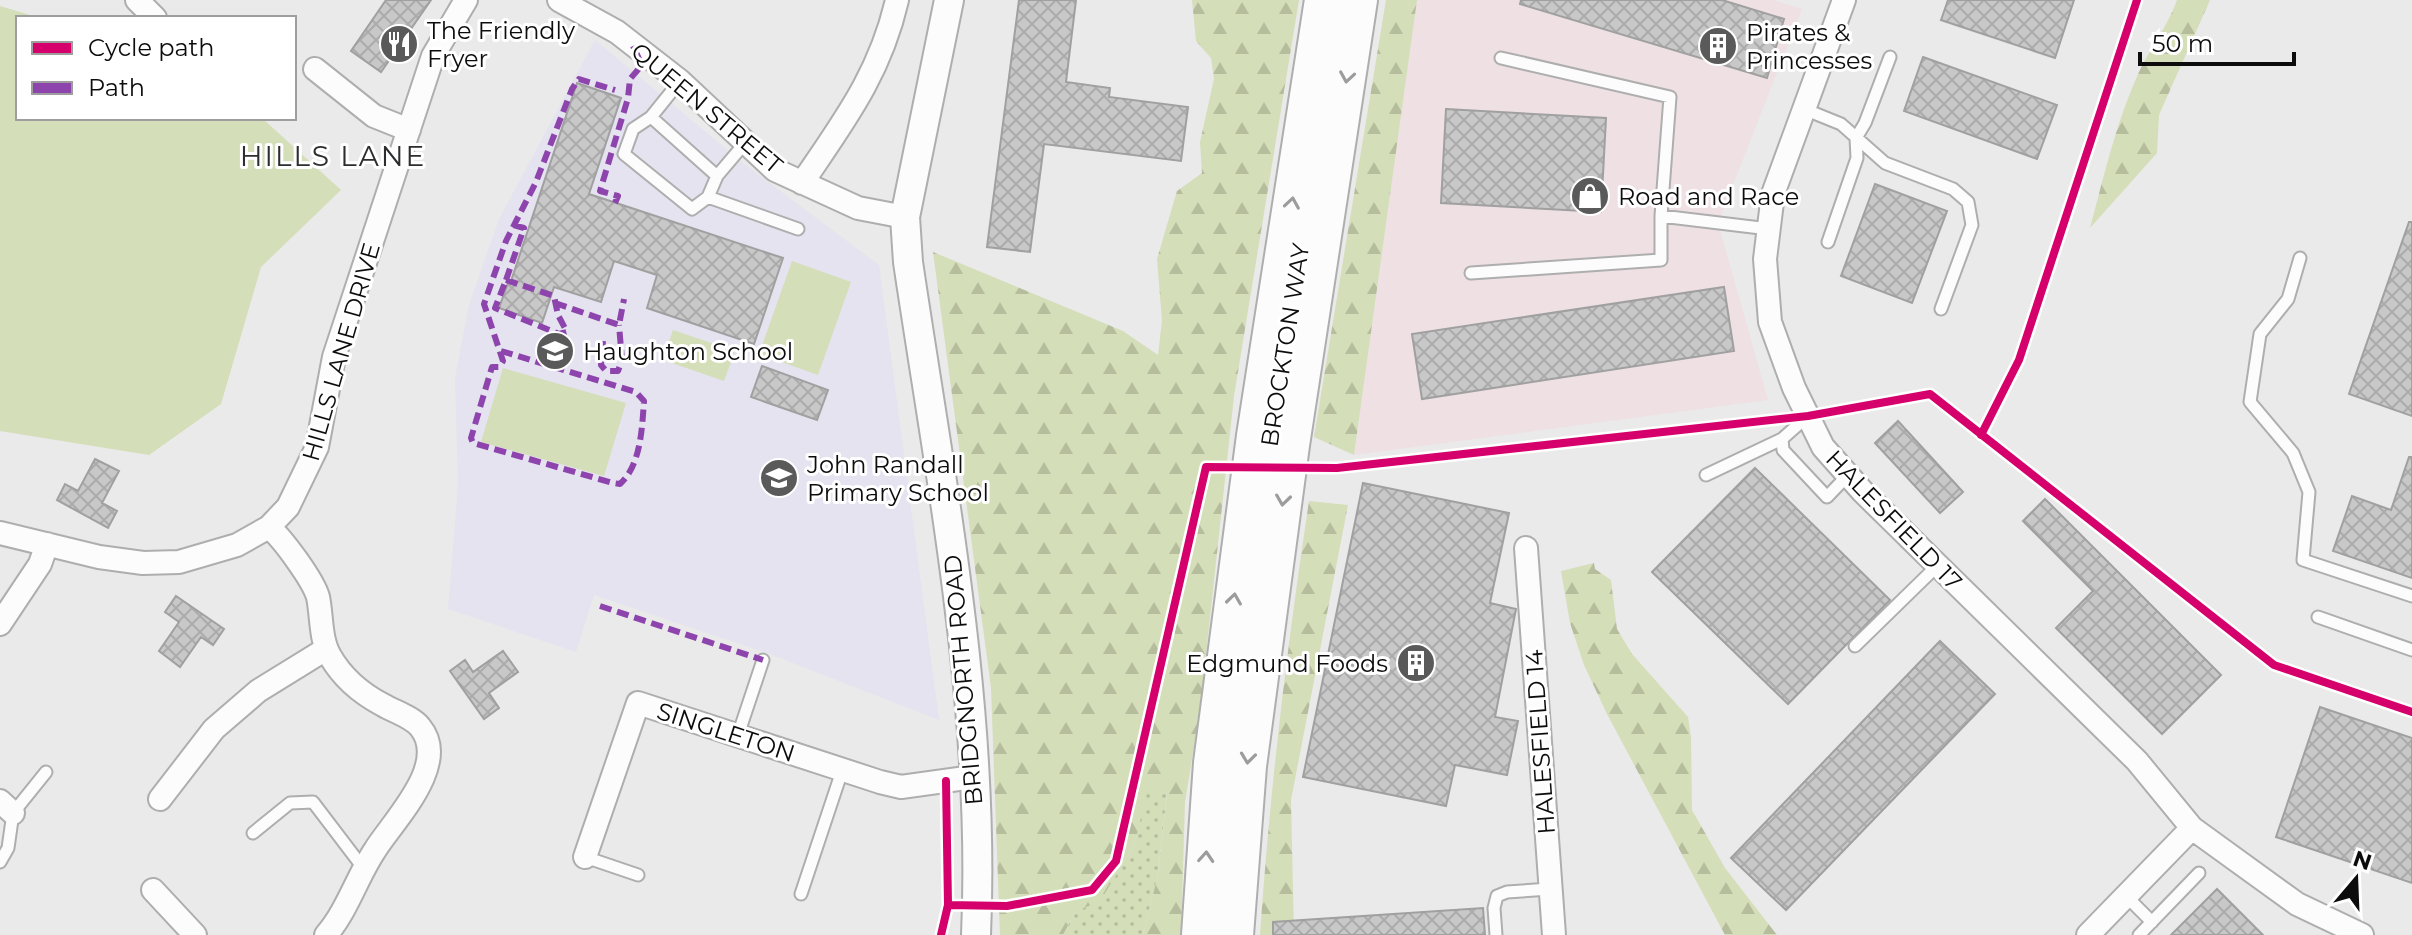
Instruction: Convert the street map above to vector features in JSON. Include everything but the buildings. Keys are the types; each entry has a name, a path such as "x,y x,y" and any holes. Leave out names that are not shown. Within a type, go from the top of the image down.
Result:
{"highway":[{"name":"BROCKTON WAY","path":"1201,935 1213,763 1250,482 1324,0"},
{"name":"BROCKTON WAY","path":"1234,935 1247,766 1290,445 1358,0"}],"street":[{"path":"137,0 153,16"},
{"name":"HILLS LANE DRIVE","path":"0,533 99,557 143,563 179,562 237,545 269,527 288,507 317,447 334,357 433,56 466,0"},
{"name":"QUEEN STREET","path":"559,0 617,32 680,81 775,170 858,208 905,217"},
{"path":"802,183 865,89 889,33 897,0"},
{"name":"BRIDGNORTH ROAD","path":"949,0 905,217 908,262 963,631 978,889 976,935"},
{"name":"HALESFIELD 17","path":"1844,0 1773,194 1765,259 1770,322 1794,388 1823,447 2137,761 2192,828 2297,904 2362,935"},
{"path":"315,69 374,116 409,130"},
{"path":"269,527 281,538 317,593 326,649 336,668 380,704 419,725 427,737 429,751 421,782 407,810 375,849 326,935"},
{"path":"0,624 40,564 47,544"},
{"name":"HALESFIELD 14","path":"1526,548 1554,935"},
{"path":"160,799 214,729 258,691 326,649"},
{"name":"SINGLETON","path":"585,857 638,703 842,771 901,787 973,777"},
{"path":"2088,935 2192,828"},
{"path":"153,890 195,935"}],"lane":[{"path":"1828,242 1857,158 1856,138 1865,123 1890,57"},
{"path":"1471,273 1661,260 1661,216 1670,97 1501,58"},
{"path":"680,81 651,117 633,129 624,154 692,209 708,197 717,176 745,143"},
{"path":"1804,109 1841,124 1885,163 1953,189 1968,202 1972,225 1941,309"},
{"path":"651,117 717,176"},
{"path":"708,197 798,229"},
{"path":"1661,216 1769,229"},
{"path":"2300,258 2288,299 2260,334 2250,402 2293,453 2309,492 2303,560 2412,596"},
{"path":"1706,475 1782,439 1808,416"},
{"path":"1782,439 1783,450 1827,497 1848,475"},
{"path":"1855,646 1938,565"},
{"path":"2318,617 2412,650"},
{"path":"738,735 763,660"},
{"path":"801,894 842,771"},
{"path":"0,862 8,848 7,807 46,772"},
{"path":"253,833 290,803 313,802 364,869"},
{"path":"585,857 638,875"},
{"path":"2139,935 2199,873"},
{"path":"1496,935 1494,901 1497,896 1507,892 1550,889"},
{"path":"2126,896 2152,922"}],"shaded area":[{"path":"1417,0 1773,0 1802,9 1718,223 1768,400 1354,455"},
{"path":"595,40 743,163 879,265 939,720 767,653 594,595 576,652 448,609 458,485 455,378 469,305 499,219"}],"green space":[{"path":"1192,0 1299,0 1234,396 1200,710 1185,802 1181,935 1143,935 1158,874 1167,794 1147,793 1134,846 1100,901 1075,912 1063,935 1000,935 991,688 933,252 1123,331 1158,355 1162,321 1157,259 1177,191 1202,173 1200,142 1214,79 1211,58 1196,41"},
{"path":"1386,0 1417,0 1354,455 1314,437"},
{"path":"2177,0 2210,0 2159,115 2157,153 2090,228 2111,149 2131,91"},
{"path":"0,6 33,16 16,16 16,120 264,120 341,190 261,267 221,404 149,455 0,431"},
{"path":"792,261 851,282 818,375 759,354"},
{"path":"673,330 735,351 724,381 663,360"},
{"path":"503,368 626,403 604,476 481,442"},
{"path":"1309,501 1348,505 1291,800 1294,935 1260,935 1280,718"},
{"path":"1594,563 1595,569 1611,580 1617,629 1632,654 1688,717 1692,810 1725,868 1777,935 1725,935 1607,714 1584,665 1570,623 1561,571"},
{"path":"1146,793 1167,793 1158,874 1143,935 1063,935 1075,912 1100,900 1134,846"}],"marked path":[{"path":"615,203 618,196 600,191 628,98 630,79 642,65 633,46"},
{"path":"501,351 636,392 644,401 639,446 632,467 620,484 473,443 471,438 492,367 499,367 503,361 484,304 506,241 536,182 572,89 579,79 615,90"},
{"path":"506,280 524,228 513,225"},
{"path":"506,280 554,296 558,315 567,332 559,334 495,308 506,280"},
{"path":"555,303 619,325 624,299"},
{"path":"603,341 601,365 606,371 618,371 622,360 619,325"},
{"path":"549,365 559,334"},
{"path":"600,606 763,660"}],"cycle path":[{"path":"1981,435 2019,360 2137,0"},
{"path":"948,905 1007,906 1092,890 1116,861 1206,467 1337,468 1808,416 1930,394 2274,665 2412,712"},
{"path":"941,935 948,905 946,781"}],"place":[{"name":"The Friendly Fryer","path":"399,44"},
{"name":"Pirates & Princesses","path":"1718,46"},
{"name":"Road and Race","path":"1590,196"},
{"name":"Haughton School","path":"555,351"},
{"name":"John Randall Primary School","path":"779,478"},
{"name":"Edgmund Foods","path":"1416,663"}],"district":[{"name":"HILLS LANE","path":"333,156"}]}
